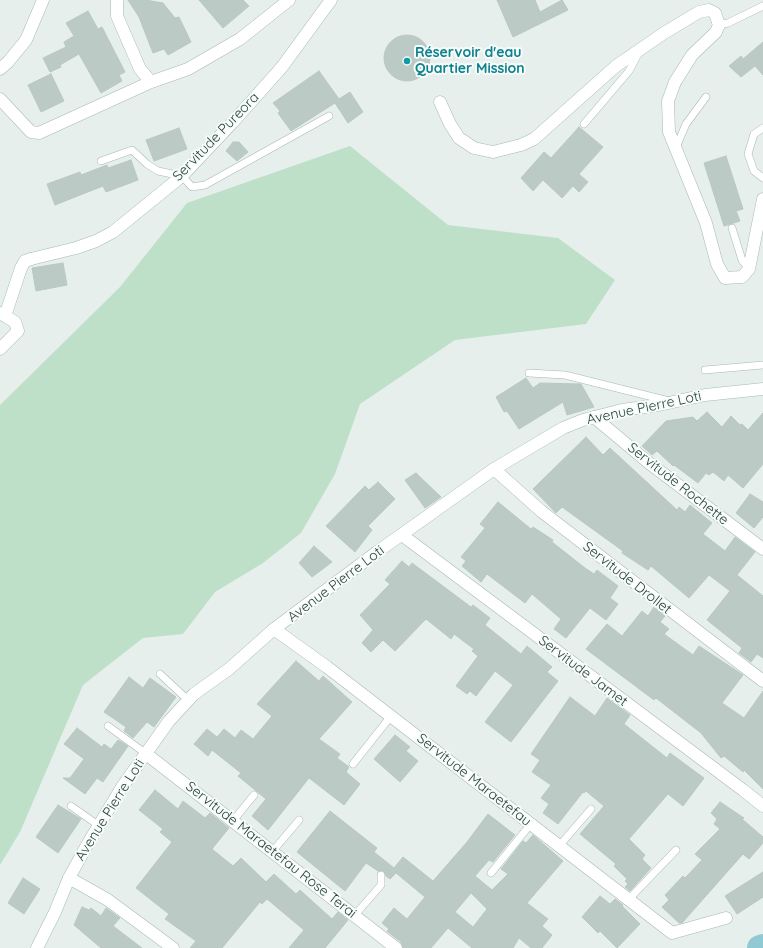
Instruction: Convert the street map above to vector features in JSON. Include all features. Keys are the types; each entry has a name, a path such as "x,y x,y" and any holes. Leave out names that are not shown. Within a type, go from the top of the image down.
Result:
{"street":[{"path":"0,69 8,62 26,40 43,0"},
{"path":"117,0 117,16 140,69 151,82"},
{"path":"0,100 31,132 39,133 151,82 188,69 240,40 289,0"},
{"name":"Servitude Pureora","path":"3,314 25,261 76,248 96,241 113,232 182,176 282,67 331,0"},
{"path":"440,102 450,124 459,138 474,148 486,152 522,145 534,139 616,66 664,33 699,12 709,10 715,13 719,25 716,32 692,55 675,82 668,101 669,132 675,150 706,223 717,264 725,278 742,277 749,269 763,199"},
{"path":"0,350 18,331 15,322 3,314"},
{"name":"Avenue Pierre Loti","path":"38,944 55,912 69,878 98,825 145,753 168,721 188,700 211,680 229,669 274,630 494,469 563,428 594,417 622,410 674,402 705,395 761,391"},
{"name":"Servitude Rochette","path":"594,417 650,463 763,549"},
{"name":"Servitude Drollet","path":"494,469 541,511 763,681"},
{"name":"Servitude Jamet","path":"402,535 763,806"},
{"name":"Servitude Maraetefau","path":"274,630 391,716 530,825 672,933 726,918"},
{"name":"Servitude Maraetefau Rose Terai","path":"145,753 396,948"},
{"path":"69,878 108,900 173,948"}],"lane":[{"path":"719,25 728,23 763,6"},
{"path":"584,124 629,71 641,50"},
{"path":"675,150 686,124 706,97"},
{"path":"101,161 132,150 147,164 158,171 182,176 192,188 205,185 329,116"},
{"path":"763,128 754,134 748,154 754,172 763,178"},
{"path":"732,228 742,260 749,269"},
{"path":"705,370 763,365"},
{"path":"529,372 565,375 674,402"},
{"path":"160,674 188,700"},
{"path":"353,764 391,716"},
{"path":"108,726 145,753"},
{"path":"232,822 254,795"},
{"path":"71,806 98,825"},
{"path":"559,846 590,809"},
{"path":"272,852 299,820"},
{"path":"491,873 530,825"},
{"path":"629,899 676,850"},
{"path":"355,915 381,885 381,875"},
{"path":"31,948 38,944"}],"green space":[{"path":"350,146 448,225 558,238 615,280 586,324 455,340 360,404 335,474 301,533 263,563 215,592 183,634 143,638 83,685 20,832 0,865 0,405 120,287 187,203"}],"building":[{"path":"128,0 146,0 163,3 175,18 179,17 191,42 168,55 164,49 153,53 139,17"},
{"path":"199,0 243,0 249,6 223,28"},
{"path":"497,0 535,0 540,12 562,0 568,10 513,37"},
{"path":"88,11 98,29 102,27 125,72 119,75 122,81 101,93 79,54 60,65 61,67 50,72 43,58 66,47 64,42 74,36 66,23"},
{"name":"Réservoir d'eau Quartier Mission","path":"407,35 420,39 426,45 430,58 426,71 420,77 407,81 394,77 388,71 384,58 388,45 394,39"},
{"path":"763,42 763,75 755,66 741,77 729,66 741,56 743,59"},
{"path":"319,71 339,99 350,92 363,112 348,123 335,103 291,131 278,113 280,111 273,103"},
{"path":"51,74 64,101 41,112 28,85"},
{"path":"579,127 603,147 579,174 588,182 579,192 573,186 562,198 543,180 533,191 521,178 544,152 551,158"},
{"path":"179,128 187,149 154,161 146,140"},
{"path":"233,142 239,142 248,152 237,161 226,151"},
{"path":"726,156 743,209 736,211 740,221 724,226 704,163"},
{"path":"131,160 138,180 106,192 103,186 55,205 47,184 80,172 81,175 107,165 108,168"},
{"path":"63,263 67,285 36,291 32,268"},
{"path":"526,378 533,388 540,383 581,384 594,407 567,415 563,402 519,429 507,411 504,412 496,397"},
{"path":"707,412 722,427 731,416 740,425 742,424 748,430 763,413 763,464 743,488 728,475 724,481 713,472 709,475 706,473 698,483 674,465 673,466 657,451 652,455 642,446 666,421 693,417 697,421"},
{"path":"586,437 603,455 610,448 677,510 679,507 685,512 690,505 712,523 703,534 725,551 735,537 755,552 737,575 763,596 763,658 757,654 751,662 739,653 742,648 707,620 730,591 709,575 689,598 651,566 648,570 622,553 623,551 562,507 556,513 533,489"},
{"path":"416,473 441,497 425,508 405,480"},
{"path":"378,482 395,499 368,526 372,530 355,552 326,526 365,486 369,490"},
{"path":"750,494 763,502 763,517 754,528 736,513"},
{"path":"498,502 531,529 533,527 553,540 552,542 585,568 594,574 597,570 618,586 610,598 618,604 606,620 590,608 566,638 554,629 561,619 532,594 525,603 487,574 481,582 462,566 466,561 461,557 485,528 480,524"},
{"path":"314,546 332,562 312,577 299,563"},
{"path":"402,561 409,567 412,563 471,607 473,605 490,618 485,625 521,654 527,646 552,667 547,672 558,681 511,742 485,722 513,685 495,671 476,696 470,691 467,694 456,686 478,656 472,651 474,649 454,634 451,639 426,619 395,651 383,640 371,652 362,643 373,630 360,615 390,584 385,580"},
{"path":"654,607 665,616 660,622 669,629 664,634 693,655 699,646 743,675 722,703 744,718 763,691 763,789 744,770 743,772 724,756 721,758 701,733 656,698 654,700 586,649 607,624 622,636 642,611 648,616"},
{"path":"296,661 319,681 323,676 352,702 319,739 340,754 337,758 349,767 346,772 360,784 344,805 309,778 268,830 252,816 266,799 238,776 241,773 212,750 208,756 194,744 207,729 217,737 224,729 235,738 241,730 253,739 272,716 257,704"},
{"path":"129,677 143,688 150,678 176,697 154,727 147,722 133,738 124,731 126,727 104,712"},
{"path":"570,697 595,716 607,698 630,715 624,724 667,758 670,753 704,778 683,806 668,794 629,839 645,855 642,859 651,868 630,891 625,887 628,884 625,881 627,879 614,866 616,864 580,834 604,806 586,791 584,793 583,792 558,824 543,813 549,804 541,798 551,785 532,772 540,760 531,754"},
{"path":"77,728 102,747 104,744 111,749 118,740 128,746 103,782 97,778 85,794 63,778 70,778 84,759 64,744"},
{"path":"395,735 410,747 406,751 418,761 400,782 374,759"},
{"path":"155,790 178,809 183,801 205,818 210,813 229,828 212,849 233,866 241,858 266,882 274,874 296,894 300,890 332,919 338,912 348,920 325,948 289,948 304,930 267,899 262,904 260,902 222,948 190,948 196,941 165,919 169,914 136,888 172,842 160,832 163,829 139,810"},
{"path":"720,802 744,818 742,819 763,837 763,843 749,859 743,854 682,923 679,923 662,907 669,900 665,895 683,876 685,878 702,860 695,854 720,829 714,824 717,819 711,813"},
{"path":"58,805 81,819 58,853 36,837"},
{"path":"330,811 377,848 374,852 394,868 403,857 433,881 467,842 488,814 515,835 493,862 489,860 475,876 492,890 508,874 501,869 523,841 526,843 533,835 563,861 527,903 548,919 542,926 552,935 542,948 531,948 519,938 513,948 472,948 448,928 431,948 403,948 401,942 387,931 389,929 382,923 394,908 407,919 425,897 396,873 390,879 386,876 384,871 378,871 366,863 345,891 297,852","holes":["471,893 487,909 473,927 455,912"]},
{"path":"763,872 763,897 737,914 725,896"},
{"path":"23,878 40,889 24,914 8,903"},
{"path":"600,896 610,904 615,899 623,905 622,906 640,924 617,948 600,931 598,933 582,917"},
{"path":"82,907 89,910 91,908 101,916 106,908 120,918 113,926 142,948 101,948 74,925"}],"place":[{"name":"Réservoir d'eau Quartier Mission","path":"407,61"}]}
